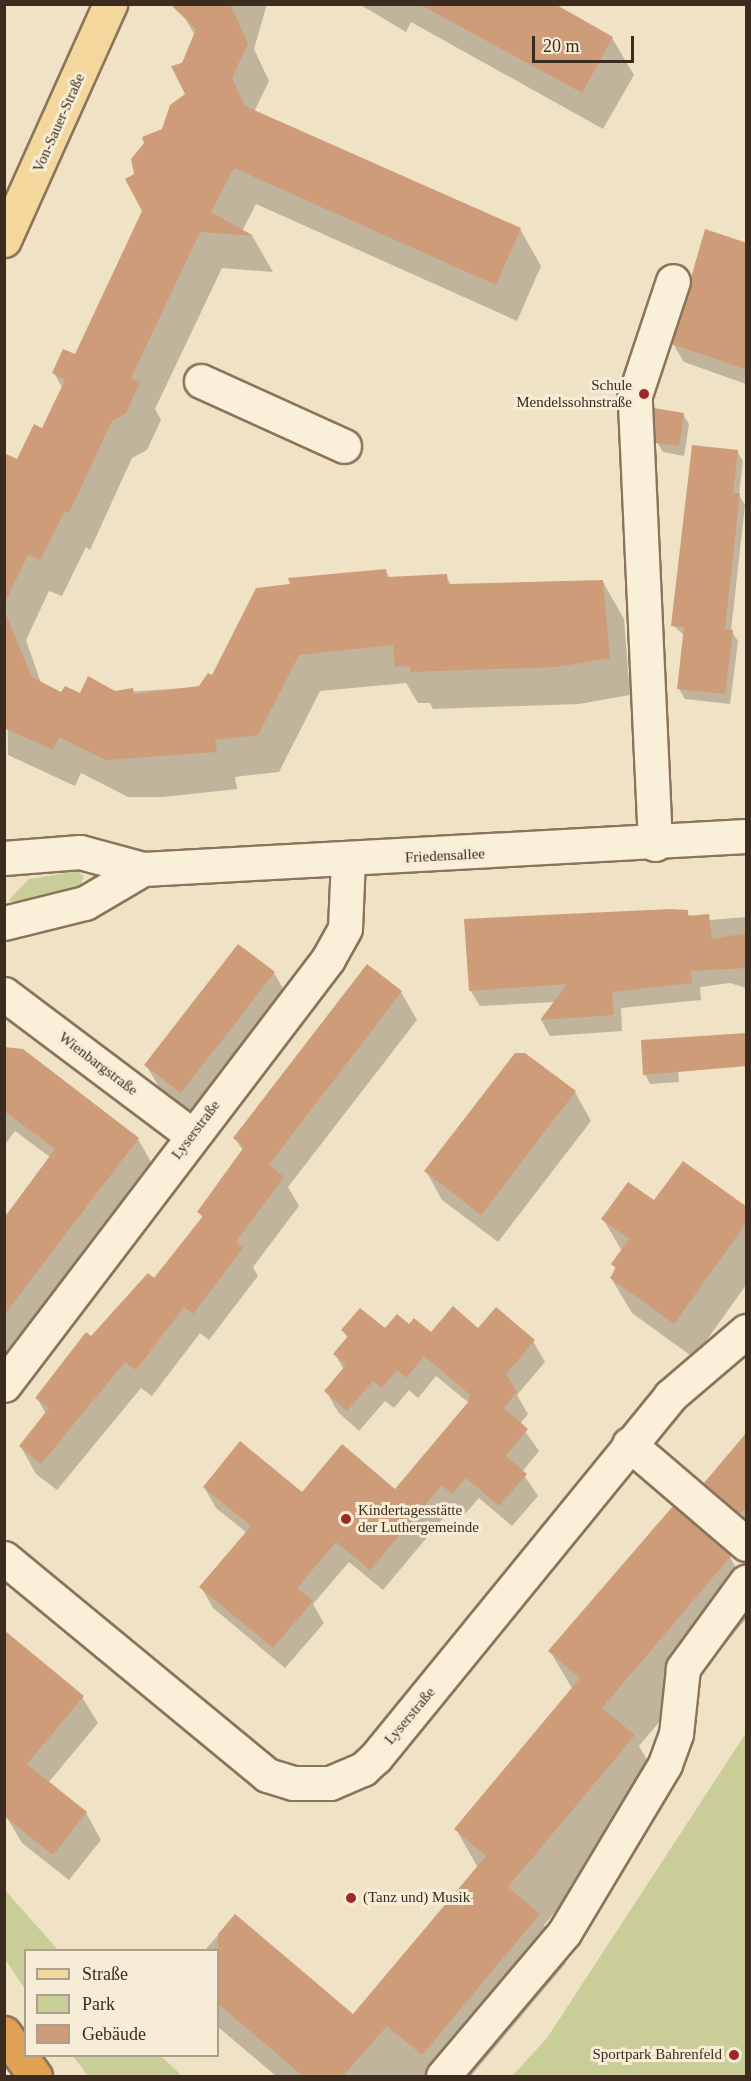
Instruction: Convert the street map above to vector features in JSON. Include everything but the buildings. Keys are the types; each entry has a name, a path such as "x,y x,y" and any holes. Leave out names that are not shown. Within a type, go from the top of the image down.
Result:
{"highway":[{"path":"4,2033 35,2076"}],"main road":[{"name":"Von-Sauer-Straße","path":"4,240 110,4"}],"street":[{"path":"655,844 635,395 673,282"},
{"path":"201,381 344,447"},
{"name":"Friedensallee","path":"4,858 80,852 143,869 655,844 747,836"},
{"name":"Lyserstraße","path":"4,1385 338,943 345,928 348,860"},
{"name":"Friedensallee","path":"4,923 85,903 143,869"},
{"name":"Wienbargstraße","path":"4,994 192,1135"},
{"name":"Lyserstraße","path":"4,1558 267,1775 316,1786 346,1778 376,1757 670,1396 747,1331"},
{"path":"629,1444 747,1544"},
{"path":"443,2076 564,1933 665,1764 676,1734 683,1668 747,1582"}],"green space":[{"path":"77,871 84,876 80,886 23,902 8,901 29,879"},
{"path":"746,1733 746,2076 512,2076 547,2038"},
{"path":"4,1889 57,1949 24,1949 24,1988 5,1959"},
{"path":"74,2057 162,2057 182,2076 88,2076"}],"place":[{"name":"Schule Mendelssohnstraße","path":"644,394"},
{"name":"Kindertagesstätte der Luthergemeinde","path":"346,1519"},
{"name":"(Tanz und) Musik","path":"351,1898"},
{"name":"Sportpark Bahrenfeld","path":"734,2055"}]}
